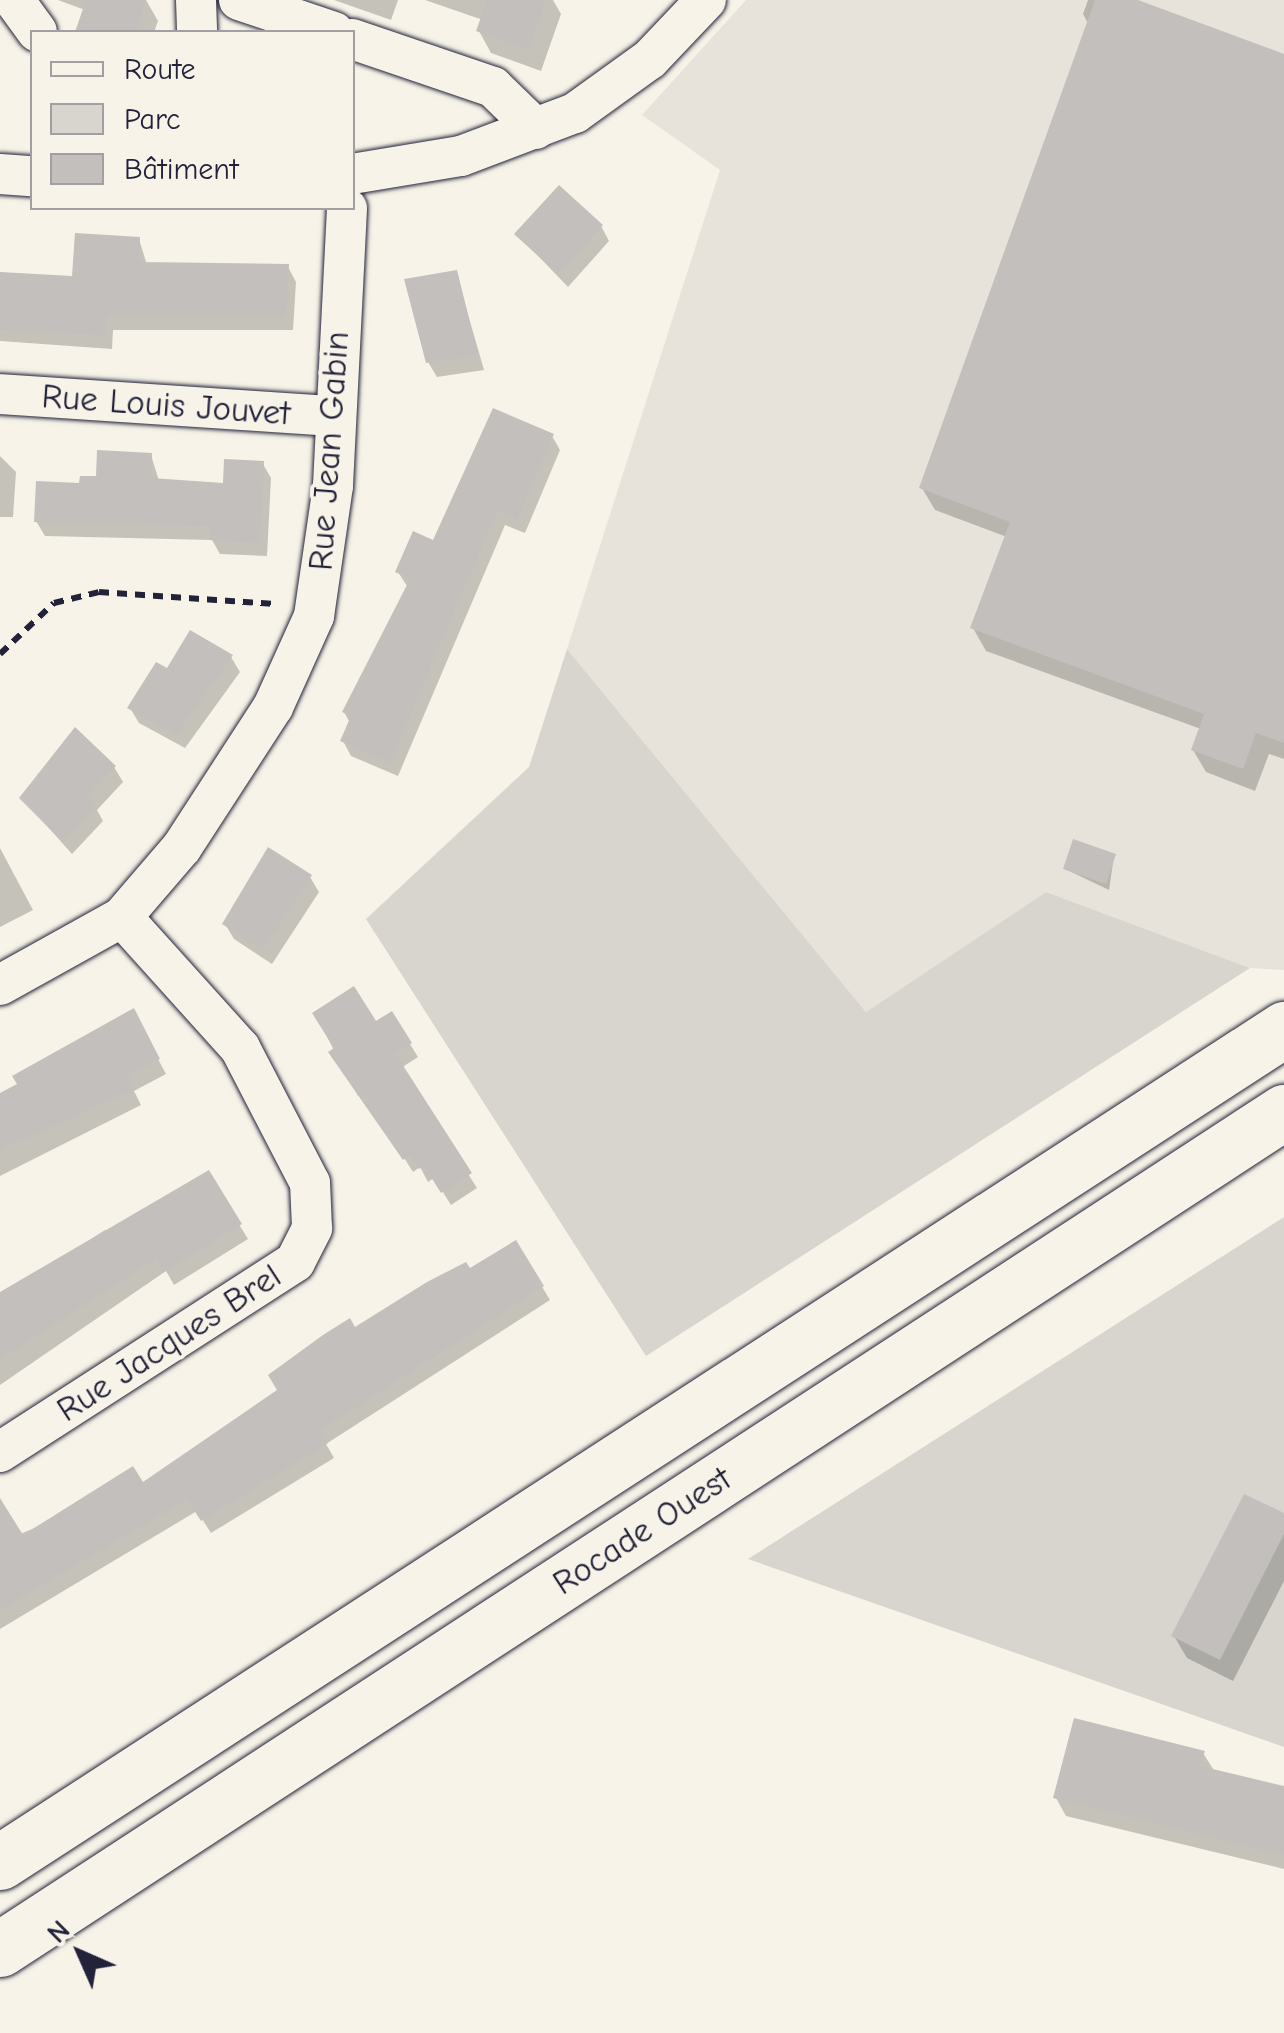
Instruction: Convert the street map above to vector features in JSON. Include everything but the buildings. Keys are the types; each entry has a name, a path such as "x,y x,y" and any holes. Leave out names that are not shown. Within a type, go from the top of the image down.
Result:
{"main road":[{"name":"Rocade Ouest","path":"0,1862 1284,1029"},
{"name":"Rocade Ouest","path":"0,1950 1284,1112"}],"street":[{"path":"14,0 36,30"},
{"path":"196,0 197,30"},
{"path":"239,0 328,30"},
{"path":"355,174 461,156 536,129 610,93 706,0"},
{"path":"355,40 493,87 536,129"},
{"path":"0,174 30,176"},
{"name":"Rue Jean Gabin","path":"0,985 122,917 225,790 314,616 333,485 332,416 347,210"},
{"name":"Rue Louis Jouvet","path":"0,394 332,416"},
{"name":"Rue Jacques Brel","path":"0,1452 295,1262 312,1228 310,1183 240,1048 122,917"}],"path":[{"path":"0,654 54,603 99,592 275,604 314,616"}],"shaded area":[{"path":"746,0 1284,0 1284,970 1250,968 1046,892 866,1012 567,649 720,170 642,115"}],"green space":[{"path":"567,649 866,1012 1046,892 1250,968 646,1356 366,919 529,767"},
{"path":"1284,1217 1284,1747 748,1559"}]}
